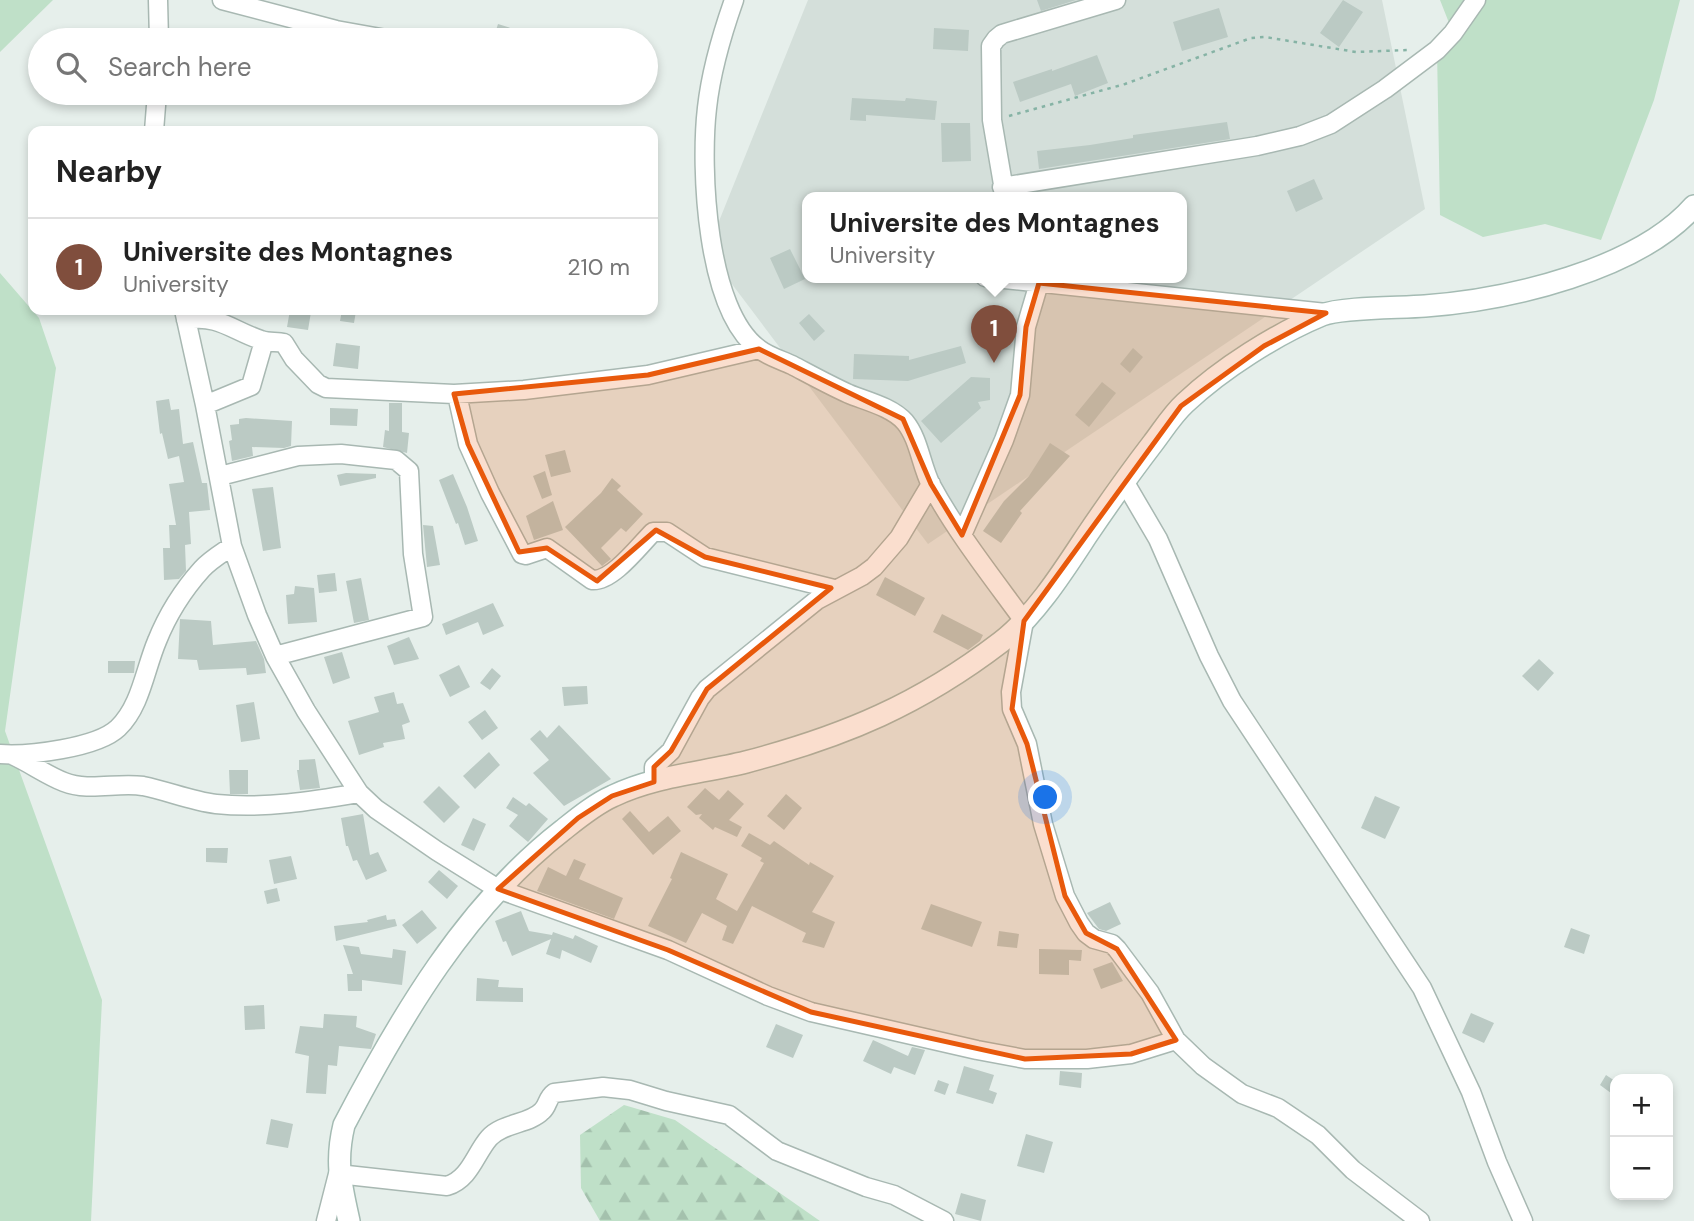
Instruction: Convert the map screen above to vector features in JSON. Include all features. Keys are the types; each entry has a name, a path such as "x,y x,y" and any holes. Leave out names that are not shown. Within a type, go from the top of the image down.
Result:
{"street":[{"path":"158,0 159,28"},
{"path":"222,0 327,28"},
{"path":"734,0 723,31 707,107 704,161 716,270 730,311 744,335 759,349 903,419 931,484 962,535 1024,621 1011,692 1013,709 1027,744 1043,824 1065,896 1086,933 1094,939 1112,944 1117,949 1150,993 1176,1040 1215,1076 1242,1094 1278,1108 1318,1135 1353,1170 1420,1221"},
{"path":"1116,0 1067,17 1002,34 991,46 992,120 1003,192 1257,146 1300,136 1331,124 1385,89 1437,50 1453,33 1476,0"},
{"path":"154,126 156,105"},
{"path":"1064,283 1326,313 1442,304 1491,297 1600,269 1652,241 1694,206"},
{"path":"962,535 1004,440 1020,395 1026,327 1037,283"},
{"path":"326,1221 338,1174 344,1125 368,1079 429,978 498,889 540,847 612,796 654,782 744,762 825,739 882,717 943,684 1005,639 1024,621 1181,406 1208,383 1264,346 1326,313"},
{"path":"759,349 648,375 524,390 454,394 337,391 318,384 294,359 284,343 264,341 217,320 185,315 220,476 232,546 257,615 275,656 306,711 359,793 376,809 498,889 668,950 768,996 811,1012 1025,1059 1087,1059 1132,1054 1176,1040"},
{"path":"205,405 251,386 264,341"},
{"path":"454,394 458,399 468,444 522,554 547,548 597,581 609,576 653,532 659,530 667,532 705,557 834,589"},
{"path":"220,476 298,456 341,454 396,460 409,471 413,554 423,617 275,656"},
{"path":"1124,481 1158,538 1209,656 1232,701 1422,988 1471,1091 1522,1221"},
{"path":"654,782 654,767 671,751 707,689 817,600 874,567 899,538 931,484"},
{"path":"6,755 43,753 97,740 118,729 133,706 157,640 178,601 203,567 232,546"},
{"path":"6,755 66,783 88,788 118,784 144,786 215,804 261,806 359,793"},
{"path":"338,1174 447,1186 454,1184 466,1173 489,1138 541,1112 554,1093 603,1087 630,1090 729,1115 777,1151 866,1187 894,1195 944,1221"},
{"path":"338,1174 349,1221"}],"path":[{"path":"992,120 1125,84 1251,38 1265,37 1356,52 1410,50"}],"highlighted area":[{"path":"1039,283 1326,313 1264,346 1181,406 1024,621 1012,709 1027,744 1065,896 1086,933 1117,949 1176,1040 1131,1054 1025,1059 811,1012 668,950 498,889 578,818 612,796 654,782 654,767 671,751 707,689 831,588 705,557 656,530 597,581 547,548 519,552 468,444 454,394 648,375 759,349 903,419 931,484 962,535 1020,395 1026,327"}],"shaded area":[{"path":"808,0 1382,0 1425,209 928,544 707,251"}],"green space":[{"path":"0,0 53,0 0,52"},
{"path":"1440,0 1680,0 1654,100 1601,240 1545,224 1483,237 1440,215 1437,50 1453,33"},
{"path":"0,273 28,305 28,315 36,315 39,318 56,368 5,731 102,1000 91,1221 0,1221"},
{"path":"624,1105 675,1120 820,1221 600,1221 581,1188 580,1135"}],"building":[{"path":"1037,0 1076,0 1041,11"},
{"path":"1343,0 1363,12 1339,47 1320,33"},
{"path":"1219,8 1228,37 1182,51 1173,22"},
{"path":"934,28 969,30 968,51 933,49"},
{"path":"1097,55 1108,83 1075,96 1071,84 1020,102 1013,82"},
{"path":"852,98 937,101 935,120 866,115 866,121 850,120"},
{"path":"1227,122 1230,139 1039,169 1037,151"},
{"path":"941,123 970,123 971,161 942,162"},
{"path":"1314,179 1323,199 1296,212 1287,191"},
{"path":"790,249 802,273 802,280 784,289 770,258"},
{"path":"809,314 825,331 814,341 799,323"},
{"path":"289,315 310,315 308,330 287,327"},
{"path":"341,315 355,315 354,323 340,321"},
{"path":"336,343 360,346 358,369 333,366"},
{"path":"961,346 966,363 908,381 853,379 854,354 909,356 909,360"},
{"path":"1133,348 1143,357 1130,373 1120,364"},
{"path":"971,377 990,378 990,400 978,402 981,408 941,443 921,421"},
{"path":"1102,382 1116,393 1089,427 1075,415"},
{"path":"169,399 171,410 179,409 183,444 193,442 202,483 207,483 210,510 189,512 191,544 185,545 186,571 179,579 164,580 163,548 170,548 169,525 176,525 169,484 184,482 179,456 168,459 162,433 160,434 156,401"},
{"path":"389,403 402,403 402,432 409,433 407,453 383,447 385,430 389,431"},
{"path":"330,408 358,409 357,426 330,425"},
{"path":"239,419 292,421 291,446 252,447 253,456 232,461 230,425 239,424"},
{"path":"1050,443 1070,456 1020,511 1022,513 1001,543 983,531 1004,501 1029,476"},
{"path":"565,450 571,472 551,477 545,455"},
{"path":"545,471 552,495 542,499 533,476"},
{"path":"376,474 376,478 340,486 337,475"},
{"path":"453,474 478,541 465,545 439,480"},
{"path":"612,478 621,486 617,490 643,514 626,532 621,528 601,548 611,559 602,566 565,527 601,493"},
{"path":"273,487 281,548 263,551 252,489"},
{"path":"553,501 563,530 534,540 526,516"},
{"path":"423,525 433,526 440,565 427,567"},
{"path":"335,573 337,591 319,593 317,575"},
{"path":"885,577 925,598 915,616 876,595"},
{"path":"361,578 369,620 354,623 346,581"},
{"path":"295,586 314,588 317,622 288,624 286,595 294,594"},
{"path":"493,603 504,626 483,635 478,622 446,635 442,624"},
{"path":"942,614 983,635 980,641 968,650 933,632"},
{"path":"180,619 211,621 213,645 256,641 264,659 266,673 247,675 246,668 199,670 197,660 178,659"},
{"path":"409,637 419,659 394,665 387,646"},
{"path":"342,652 350,678 333,684 324,657"},
{"path":"1539,659 1554,673 1538,691 1522,676"},
{"path":"108,661 135,661 134,673 108,673"},
{"path":"459,665 470,687 450,697 439,675"},
{"path":"492,668 501,676 490,690 480,683"},
{"path":"587,686 588,704 564,706 562,687"},
{"path":"394,692 397,704 403,703 410,722 402,725 405,739 383,743 384,747 359,755 348,721 379,712 374,697"},
{"path":"254,702 260,739 241,742 236,705"},
{"path":"485,710 498,728 482,740 468,722"},
{"path":"559,725 611,779 564,806 533,773 549,760 530,739 540,730 547,738"},
{"path":"489,752 500,765 475,789 463,776"},
{"path":"315,759 320,788 300,790 297,770 299,760"},
{"path":"229,770 248,770 248,794 230,794"},
{"path":"439,786 460,807 444,823 423,802"},
{"path":"705,788 719,800 728,790 744,804 729,820 742,827 737,837 715,827 713,830 699,818 702,814 696,815 687,807"},
{"path":"786,794 802,808 784,830 767,816"},
{"path":"1375,796 1400,807 1385,839 1361,828"},
{"path":"513,797 526,806 529,803 548,819 528,842 509,826 518,815 506,808"},
{"path":"630,811 649,832 668,816 681,831 653,855 622,819"},
{"path":"363,814 370,855 378,852 387,871 366,880 357,860 353,861 346,846 341,818"},
{"path":"473,818 486,824 474,851 461,845"},
{"path":"749,833 770,845 774,841 809,865 810,862 834,876 812,912 835,922 824,948 802,942 806,933 752,906 733,944 722,940 727,926 702,913 686,943 648,926 672,879 670,878 681,852 728,874 716,899 737,911 764,863 760,861 762,858 741,846"},
{"path":"206,848 228,848 227,863 206,862"},
{"path":"291,856 297,879 274,884 269,860"},
{"path":"574,859 586,864 579,879 623,898 614,919 537,891 548,867 566,876"},
{"path":"439,870 458,886 447,899 428,882"},
{"path":"277,888 280,901 267,904 264,891"},
{"path":"1110,902 1121,924 1106,931 1099,929 1087,913"},
{"path":"931,904 982,922 972,947 921,929"},
{"path":"422,910 437,928 417,944 402,925"},
{"path":"521,911 529,931 552,935 553,932 573,939 575,935 598,946 591,963 562,950 560,959 546,954 551,939 512,956 495,921"},
{"path":"386,915 387,920 395,919 397,926 336,941 334,926 368,922 367,920"},
{"path":"1571,928 1590,935 1584,954 1564,947"},
{"path":"999,931 1019,934 1017,948 997,946"},
{"path":"343,945 359,947 361,954 392,958 393,949 406,951 402,985 362,980 362,991 348,991 347,974 353,974"},
{"path":"1039,949 1082,950 1081,961 1069,960 1069,975 1039,974"},
{"path":"1112,962 1123,981 1101,989 1093,969"},
{"path":"477,978 499,980 498,987 523,988 523,1002 476,1001"},
{"path":"264,1005 265,1029 245,1030 244,1006"},
{"path":"1471,1013 1494,1023 1484,1043 1462,1033"},
{"path":"324,1014 357,1016 356,1027 376,1034 371,1049 339,1046 337,1066 328,1065 326,1094 306,1093 309,1056 295,1053 300,1026 323,1028"},
{"path":"776,1024 803,1035 793,1058 766,1047"},
{"path":"873,1040 908,1056 912,1047 925,1050 915,1075 894,1067 891,1074 863,1061"},
{"path":"964,1066 994,1075 989,1090 997,1093 993,1104 956,1093"},
{"path":"1060,1071 1082,1073 1081,1088 1059,1085"},
{"path":"1606,1075 1610,1078 1610,1092 1600,1085"},
{"path":"938,1080 949,1084 945,1095 934,1091"},
{"path":"271,1119 293,1124 288,1148 266,1144"},
{"path":"1026,1134 1053,1142 1044,1173 1017,1166"},
{"path":"961,1193 986,1200 981,1221 955,1214"}],"place":[{"name":"Universite des Montagnes","path":"994,363"}]}
